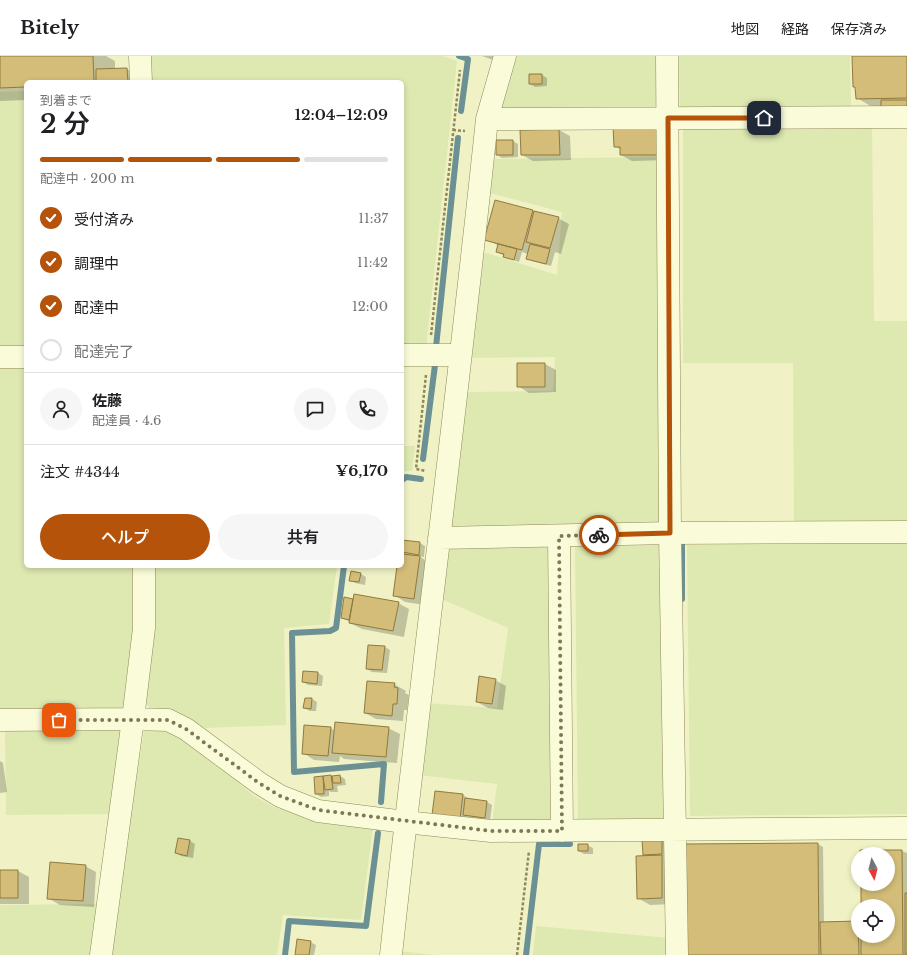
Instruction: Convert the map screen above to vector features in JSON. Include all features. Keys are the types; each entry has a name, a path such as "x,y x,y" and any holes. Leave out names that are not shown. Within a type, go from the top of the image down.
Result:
{"street":[{"path":"140,56 141,80"},
{"path":"391,955 405,822 487,119 505,56"},
{"path":"667,56 670,533 677,955"},
{"path":"487,119 907,117"},
{"path":"404,355 460,355"},
{"path":"0,357 24,356"},
{"path":"439,538 670,533 907,532"},
{"path":"559,536 562,831"},
{"path":"101,955 144,628 144,568"},
{"path":"0,720 168,720 186,729 259,783 280,796 318,810 405,822 491,831 907,828"}],"path":[{"path":"446,476 416,469 460,70"},
{"path":"517,955 531,831"}],"green space":[{"path":"148,56 443,56 457,61 426,348 404,352 404,80 148,80"},
{"path":"513,56 661,56 656,112 503,115 498,105"},
{"path":"679,56 850,56 851,110 680,112"},
{"path":"24,91 24,353 0,353 0,92"},
{"path":"872,120 874,321 907,321 907,526 794,527 793,363 683,363 683,121"},
{"path":"662,157 664,518 657,528 455,531 450,523 463,392 553,391 555,357 467,358 480,251 557,275 562,212 486,192 489,159"},
{"path":"0,363 24,363 24,568 137,568 138,634 123,711 0,712"},
{"path":"404,446 415,446 412,471 404,471"},
{"path":"907,541 907,814 690,816 687,545"},
{"path":"550,542 552,822 492,824 497,784 418,775 426,703 497,708 508,628 439,598 447,548"},
{"path":"666,545 669,814 662,822 578,823 575,546"},
{"path":"152,568 337,568 329,624 284,628 286,725 205,728 173,713 150,709 145,701"},
{"path":"120,727 125,732 113,814 6,815 5,729"},
{"path":"164,729 184,735 254,796 274,807 315,818 373,827 361,920 283,915 277,955 109,955 144,731"},
{"path":"99,904 92,955 0,955 0,905"},
{"path":"536,926 669,938 669,955 533,955"},
{"path":"398,951 436,955 398,955"}],"building":[{"path":"0,56 93,56 94,80 24,80 24,87 0,88"},
{"path":"852,56 907,56 907,98 856,99 855,87 853,87"},
{"path":"127,68 128,80 96,80 96,69"},
{"path":"529,74 542,74 542,84 529,84"},
{"path":"881,100 907,100 907,110 881,111"},
{"path":"657,125 657,155 620,155 620,147 614,147 613,126"},
{"path":"559,129 560,155 521,155 520,130"},
{"path":"496,140 513,140 513,155 496,155"},
{"path":"495,200 533,210 522,250 484,240"},
{"path":"534,211 559,217 550,248 526,242"},
{"path":"498,244 517,249 514,260 503,257 504,254 496,252"},
{"path":"530,244 550,249 546,264 526,259"},
{"path":"517,363 545,363 545,387 517,387"},
{"path":"404,540 420,542 419,555 404,552"},
{"path":"404,554 420,556 414,599 393,596 397,568 404,568"},
{"path":"351,571 361,573 359,582 349,581"},
{"path":"354,594 399,602 393,631 349,623"},
{"path":"344,597 353,599 349,620 341,618"},
{"path":"368,645 385,646 382,670 366,669"},
{"path":"303,671 318,672 317,684 302,682"},
{"path":"479,676 496,679 492,704 476,702"},
{"path":"367,681 395,683 394,687 398,688 397,704 393,704 392,716 364,713"},
{"path":"305,698 312,698 311,709 303,708"},
{"path":"335,722 389,727 386,757 332,753"},
{"path":"304,725 331,727 328,756 302,754"},
{"path":"331,775 333,789 325,790 323,776"},
{"path":"340,775 341,783 333,783 332,776"},
{"path":"323,776 324,794 315,794 314,777"},
{"path":"435,791 463,794 460,819 432,815"},
{"path":"465,798 487,801 485,818 463,815"},
{"path":"178,838 190,840 187,856 175,853"},
{"path":"642,840 662,840 662,854 643,855"},
{"path":"818,843 819,955 685,955 684,844"},
{"path":"578,844 588,844 588,851 578,851"},
{"path":"895,850 902,850 903,955 861,955 861,943 895,943 895,899 861,899 861,891 895,891"},
{"path":"662,855 662,898 637,899 636,856"},
{"path":"50,862 86,865 83,901 47,899"},
{"path":"0,870 18,870 18,898 0,898"},
{"path":"905,893 907,893 907,955 905,955"},
{"path":"851,921 851,943 859,943 859,955 821,955 820,922"},
{"path":"297,939 311,941 309,955 295,955"}],"waterway":[{"path":"459,56 468,59 461,111"},
{"path":"436,347 458,138"},
{"path":"423,459 435,365"},
{"path":"404,478 406,477 421,479"},
{"path":"682,599 682,540 685,540"},
{"path":"344,568 336,628 330,631 292,633 294,772 384,764 381,802"},
{"path":"285,955 289,921 366,926 378,833"},
{"path":"526,955 539,844 570,844"}],"way so far":[{"path":"59,720 168,720 186,729 259,783 280,796 318,810 405,822 491,831 562,831 559,536 599,535"}],"route":[{"path":"599,535 670,533 668,118 764,118"}]}
